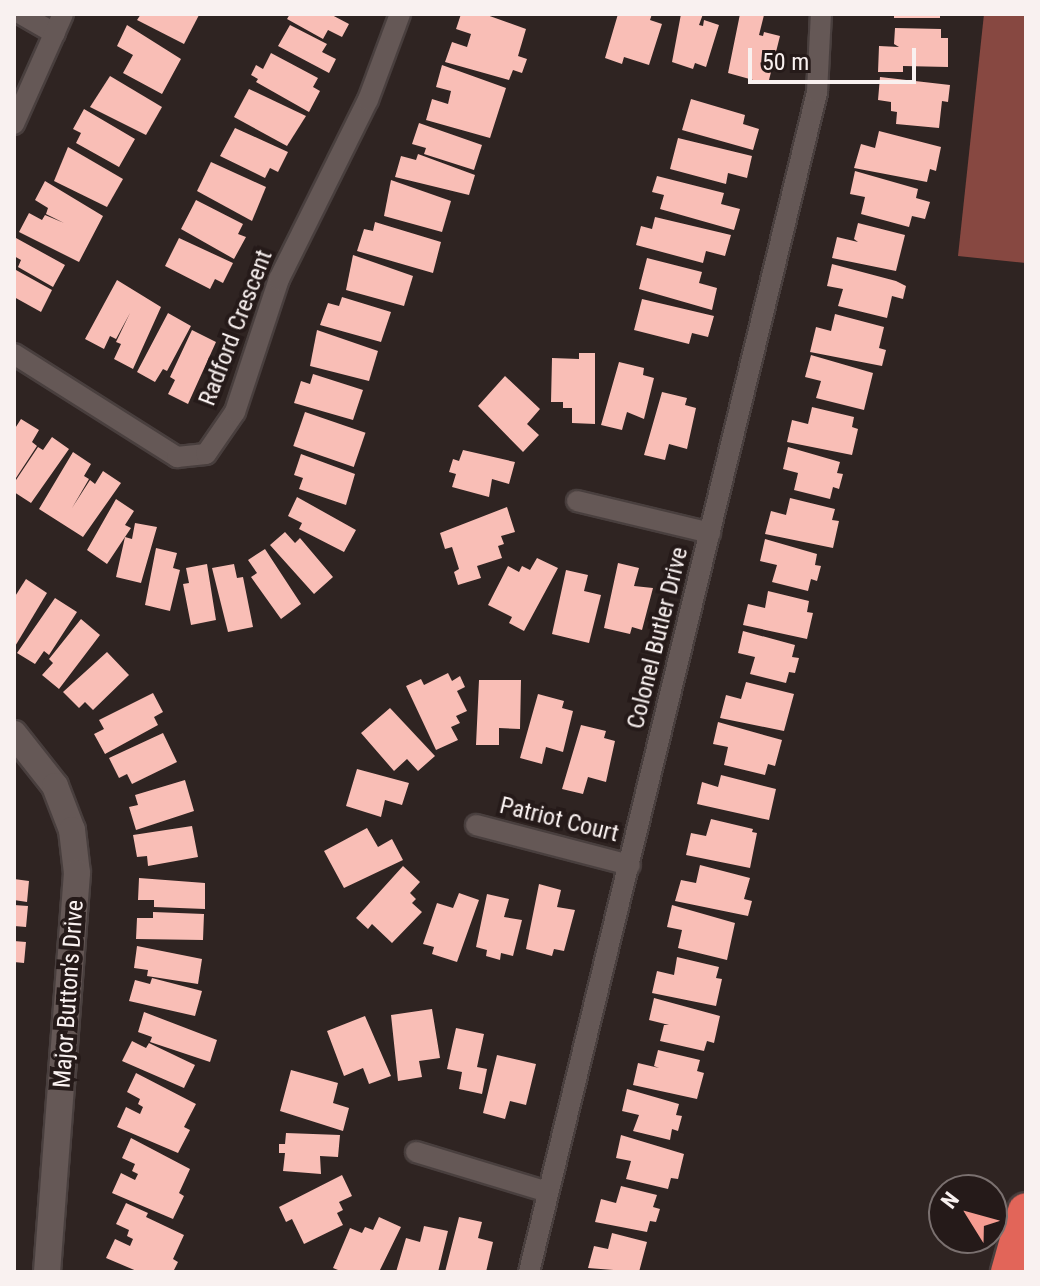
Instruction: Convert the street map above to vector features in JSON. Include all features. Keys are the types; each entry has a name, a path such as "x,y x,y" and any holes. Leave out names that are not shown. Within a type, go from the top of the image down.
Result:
{"highway":[{"path":"1009,1272 1026,1211"}],"street":[{"path":"21,14 55,34"},
{"path":"14,124 63,14"},
{"name":"Radford Crescent","path":"14,354 177,457 206,454 235,412 279,279 368,100 400,14"},
{"name":"Colonel Butler Drive","path":"529,1272 630,865 740,397 817,92 821,14"},
{"path":"577,501 710,533"},
{"name":"Major Button's Drive","path":"14,734 55,786 72,830 77,873 47,1272"},
{"name":"Patriot Court","path":"476,825 630,865"},
{"path":"416,1152 548,1192"}],"shaded area":[{"path":"984,14 1026,14 1026,263 958,256"}],"building":[{"path":"141,14 199,15 184,44 137,20"},
{"path":"290,14 330,14 349,24 342,37 328,30 323,39 287,19"},
{"path":"461,14 484,14 526,29 518,56 527,59 522,73 513,70 509,80 445,62 452,42 467,47 471,34 456,29"},
{"path":"618,14 652,14 650,20 662,24 649,65 624,57 622,64 605,58"},
{"path":"681,14 703,14 699,25 703,26 704,20 719,25 706,67 695,63 693,69 672,62"},
{"path":"740,14 764,15 759,35 763,36 764,32 780,36 768,84 728,73"},
{"path":"894,14 940,14 940,18 894,18"},
{"path":"127,25 181,59 162,94 123,73 133,55 117,46"},
{"path":"290,25 327,44 322,52 336,59 329,73 278,46"},
{"path":"895,28 941,29 941,38 948,38 948,67 903,66 903,72 878,72 879,46 899,47 894,44"},
{"path":"271,53 318,78 313,87 320,91 309,112 256,82 258,79 251,75 256,65 263,69"},
{"path":"442,65 506,88 490,138 426,120 432,99 448,104 451,91 436,87"},
{"path":"110,76 162,107 146,135 90,107"},
{"path":"880,77 950,85 948,102 942,101 939,128 896,124 897,112 891,111 891,102 878,100"},
{"path":"249,89 306,116 287,146 234,117"},
{"path":"691,99 745,115 743,124 759,129 753,150 682,130"},
{"path":"84,109 135,139 119,167 76,143 81,133 73,129"},
{"path":"419,123 482,145 474,170 424,154 426,148 412,144"},
{"path":"235,128 288,152 278,172 270,168 265,178 220,156"},
{"path":"879,131 941,147 936,171 930,169 927,182 854,168 861,144 875,148"},
{"path":"678,138 752,156 747,178 728,173 726,184 670,169"},
{"path":"68,147 123,179 107,207 54,181"},
{"path":"418,154 475,175 469,195 395,177 401,156 416,160"},
{"path":"211,162 266,187 252,221 197,191"},
{"path":"855,171 918,189 916,198 930,202 925,219 912,216 909,227 861,214 865,197 850,194"},
{"path":"657,176 724,193 721,204 740,209 734,230 660,209 664,195 652,192"},
{"path":"391,180 451,201 442,232 384,216"},
{"path":"45,181 103,216 79,262 19,232 29,213 42,220 45,215 64,223 46,214 48,208 35,200"},
{"path":"196,200 243,224 238,234 246,237 234,259 181,229"},
{"path":"655,217 731,235 725,256 706,251 703,263 636,245 641,226 652,229"},
{"path":"375,222 441,242 433,273 357,251 364,229 373,231"},
{"path":"858,223 905,235 896,271 832,258 837,237 858,242 854,239"},
{"path":"16,238 65,265 53,287 18,267 21,260 14,256"},
{"path":"179,238 233,263 223,283 215,279 210,289 165,266"},
{"path":"353,255 413,276 404,306 346,290"},
{"path":"647,258 702,272 699,283 717,288 712,310 639,289"},
{"path":"832,264 896,281 906,286 903,299 892,296 887,318 838,306 843,289 827,286"},
{"path":"16,270 52,290 41,312 14,297"},
{"path":"117,280 161,307 133,369 114,359 121,344 116,342 130,313 116,339 110,336 104,349 85,339"},
{"path":"342,297 391,312 381,342 320,325 328,303 339,306"},
{"path":"642,299 714,316 708,337 692,333 689,344 634,330"},
{"path":"168,313 191,326 167,371 163,369 155,382 137,372"},
{"path":"835,314 884,327 879,348 886,350 882,366 810,352 816,327 831,331"},
{"path":"192,330 216,342 188,404 168,394 175,380 170,377"},
{"path":"317,330 378,351 369,381 310,366"},
{"path":"579,353 595,353 595,424 572,423 572,408 563,408 563,402 551,402 552,358 579,359"},
{"path":"811,355 873,373 864,410 816,398 821,381 805,377"},
{"path":"619,362 644,368 643,375 654,378 644,419 627,412 622,430 601,425"},
{"path":"313,374 363,390 353,420 294,403 301,381 310,384"},
{"path":"505,376 540,409 527,424 539,435 523,452 478,406"},
{"path":"662,392 687,398 685,405 696,408 687,449 669,444 665,460 644,455"},
{"path":"812,407 854,417 852,427 858,429 852,455 787,442 792,420 808,424"},
{"path":"305,412 366,433 354,467 293,446"},
{"path":"21,419 39,430 32,442 37,446 14,481 14,430"},
{"path":"52,437 69,449 31,503 14,492 14,483 38,447 43,450"},
{"path":"788,447 840,462 837,473 843,474 839,489 833,487 830,499 794,490 798,473 783,469"},
{"path":"463,450 515,462 509,484 492,479 489,497 452,487 456,474 449,472 453,459 459,461"},
{"path":"73,452 91,464 84,476 89,479 72,508 90,480 95,484 103,471 121,483 83,537 39,509"},
{"path":"301,454 355,474 346,505 299,489 303,478 294,475"},
{"path":"297,497 356,530 344,552 299,529 302,523 288,516"},
{"path":"790,498 835,509 832,520 839,521 833,548 765,534 771,511 786,515"},
{"path":"116,499 134,511 125,525 131,528 107,564 87,550"},
{"path":"507,507 515,532 501,536 504,544 498,546 502,558 477,566 481,578 458,585 454,572 459,569 452,547 445,549 440,533"},
{"path":"135,523 157,527 141,583 116,577 125,537 132,539"},
{"path":"285,532 295,543 300,538 333,577 314,594 270,545"},
{"path":"765,539 817,554 815,565 821,566 817,581 811,579 808,591 772,582 777,565 760,561"},
{"path":"156,548 177,553 173,568 180,570 170,611 145,605"},
{"path":"265,549 301,604 281,619 251,577 257,573 248,560"},
{"path":"537,558 558,568 524,631 509,623 512,617 488,605 508,566 519,572 522,566 530,570"},
{"path":"618,563 639,568 634,586 653,588 642,630 632,627 630,634 604,628"},
{"path":"207,564 216,620 191,625 183,584 189,583 186,568"},
{"path":"234,564 237,578 243,577 253,627 228,632 212,568"},
{"path":"566,570 588,575 584,591 601,595 589,643 552,634"},
{"path":"26,579 47,593 14,648 14,598"},
{"path":"768,591 809,601 807,612 813,613 807,639 743,625 748,604 765,608"},
{"path":"55,598 77,612 49,655 44,651 35,664 17,653"},
{"path":"81,619 100,635 59,689 42,675 53,663 49,659"},
{"path":"743,631 795,645 792,657 799,658 795,673 789,672 786,683 750,674 755,657 738,653"},
{"path":"107,652 129,675 93,710 85,702 79,708 63,692"},
{"path":"448,673 452,681 460,676 465,687 457,691 467,711 456,716 460,723 451,727 458,740 436,750 406,686 421,679 424,685"},
{"path":"479,680 521,680 520,729 499,728 499,745 476,745"},
{"path":"746,682 794,694 784,731 720,718 726,695 741,699"},
{"path":"153,693 163,712 154,717 158,725 105,754 94,734 104,729 99,720"},
{"path":"538,694 564,701 562,708 573,711 563,752 546,747 542,764 520,758"},
{"path":"390,708 435,756 418,771 407,759 394,771 361,733"},
{"path":"718,722 782,740 775,766 768,764 765,775 724,765 728,747 713,744"},
{"path":"581,725 606,731 604,738 615,741 606,782 588,777 583,794 562,789"},
{"path":"163,733 177,762 132,784 127,774 119,778 109,758"},
{"path":"357,769 409,783 402,805 385,800 381,817 346,806"},
{"path":"721,775 776,789 769,820 697,804 702,782 718,787"},
{"path":"185,780 194,811 136,830 129,807 138,805 135,795"},
{"path":"711,819 753,829 752,832 757,833 750,868 686,855 691,833 706,836"},
{"path":"192,826 198,857 148,866 147,856 137,857 133,835"},
{"path":"367,828 378,847 392,839 403,860 344,888 324,851"},
{"path":"700,865 750,878 744,899 752,901 748,916 675,901 681,880 696,883"},
{"path":"403,866 420,882 410,893 416,899 412,903 422,912 392,943 372,924 368,929 356,918"},
{"path":"139,878 205,883 205,909 154,907 154,900 138,900"},
{"path":"14,879 29,881 27,902 14,900"},
{"path":"539,884 561,890 557,907 575,910 564,951 554,949 552,956 526,949"},
{"path":"459,893 479,900 457,962 432,954 434,947 423,944 437,903 453,908"},
{"path":"487,894 509,899 504,917 522,920 513,956 501,953 500,960 486,956 487,950 476,947"},
{"path":"14,905 28,906 26,927 14,926"},
{"path":"672,905 735,923 727,960 678,948 682,930 667,927"},
{"path":"153,912 204,914 203,940 136,939 137,918 153,918"},
{"path":"14,941 26,942 24,963 14,962"},
{"path":"137,946 202,959 198,984 147,976 148,970 134,968"},
{"path":"677,957 719,967 716,978 722,979 716,1006 652,993 657,971 674,975"},
{"path":"152,978 202,991 195,1016 129,1001 135,980 150,984"},
{"path":"654,998 720,1016 714,1043 707,1041 704,1051 660,1041 664,1025 669,1025 649,1020"},
{"path":"432,1009 440,1058 419,1061 422,1077 398,1081 391,1015"},
{"path":"144,1012 217,1040 210,1062 150,1042 152,1037 138,1032"},
{"path":"365,1016 391,1076 369,1084 363,1068 344,1076 327,1031"},
{"path":"456,1028 484,1034 477,1067 487,1069 482,1094 459,1089 462,1072 447,1069"},
{"path":"132,1041 146,1048 149,1043 195,1065 184,1088 122,1061"},
{"path":"658,1050 700,1060 697,1071 704,1073 697,1099 633,1085 638,1063 659,1068 654,1066"},
{"path":"497,1055 536,1064 526,1105 510,1101 505,1119 483,1113"},
{"path":"291,1070 338,1083 333,1103 349,1108 343,1131 280,1111"},
{"path":"136,1073 196,1104 184,1127 190,1130 178,1153 117,1127 126,1107 140,1114 143,1107 138,1104 140,1099 127,1092"},
{"path":"627,1089 679,1104 676,1115 682,1116 678,1131 672,1129 670,1140 633,1131 639,1115 622,1111"},
{"path":"286,1133 340,1135 338,1157 320,1156 321,1174 283,1171 285,1153 279,1153 279,1144 285,1144"},
{"path":"621,1135 684,1154 678,1179 671,1178 668,1189 626,1179 631,1161 616,1158"},
{"path":"131,1138 190,1169 179,1193 184,1196 173,1219 112,1193 121,1173 135,1180 138,1174 132,1171 135,1164 122,1158"},
{"path":"342,1175 352,1196 339,1202 343,1210 337,1213 343,1225 304,1244 292,1219 286,1222 279,1207"},
{"path":"621,1186 657,1195 653,1207 660,1209 656,1222 650,1221 647,1232 595,1222 601,1199 616,1203"},
{"path":"126,1203 148,1213 146,1217 184,1235 173,1259 178,1262 173,1272 139,1272 106,1258 115,1239 130,1246 133,1239 127,1236 129,1230 116,1224"},
{"path":"379,1217 401,1227 379,1272 343,1272 333,1268 350,1228 362,1233 365,1227 373,1230"},
{"path":"459,1217 482,1222 478,1238 493,1242 486,1272 445,1272"},
{"path":"424,1226 448,1231 438,1272 396,1272 406,1238 420,1242"},
{"path":"612,1233 647,1242 639,1272 588,1268 594,1246 608,1249"}]}
